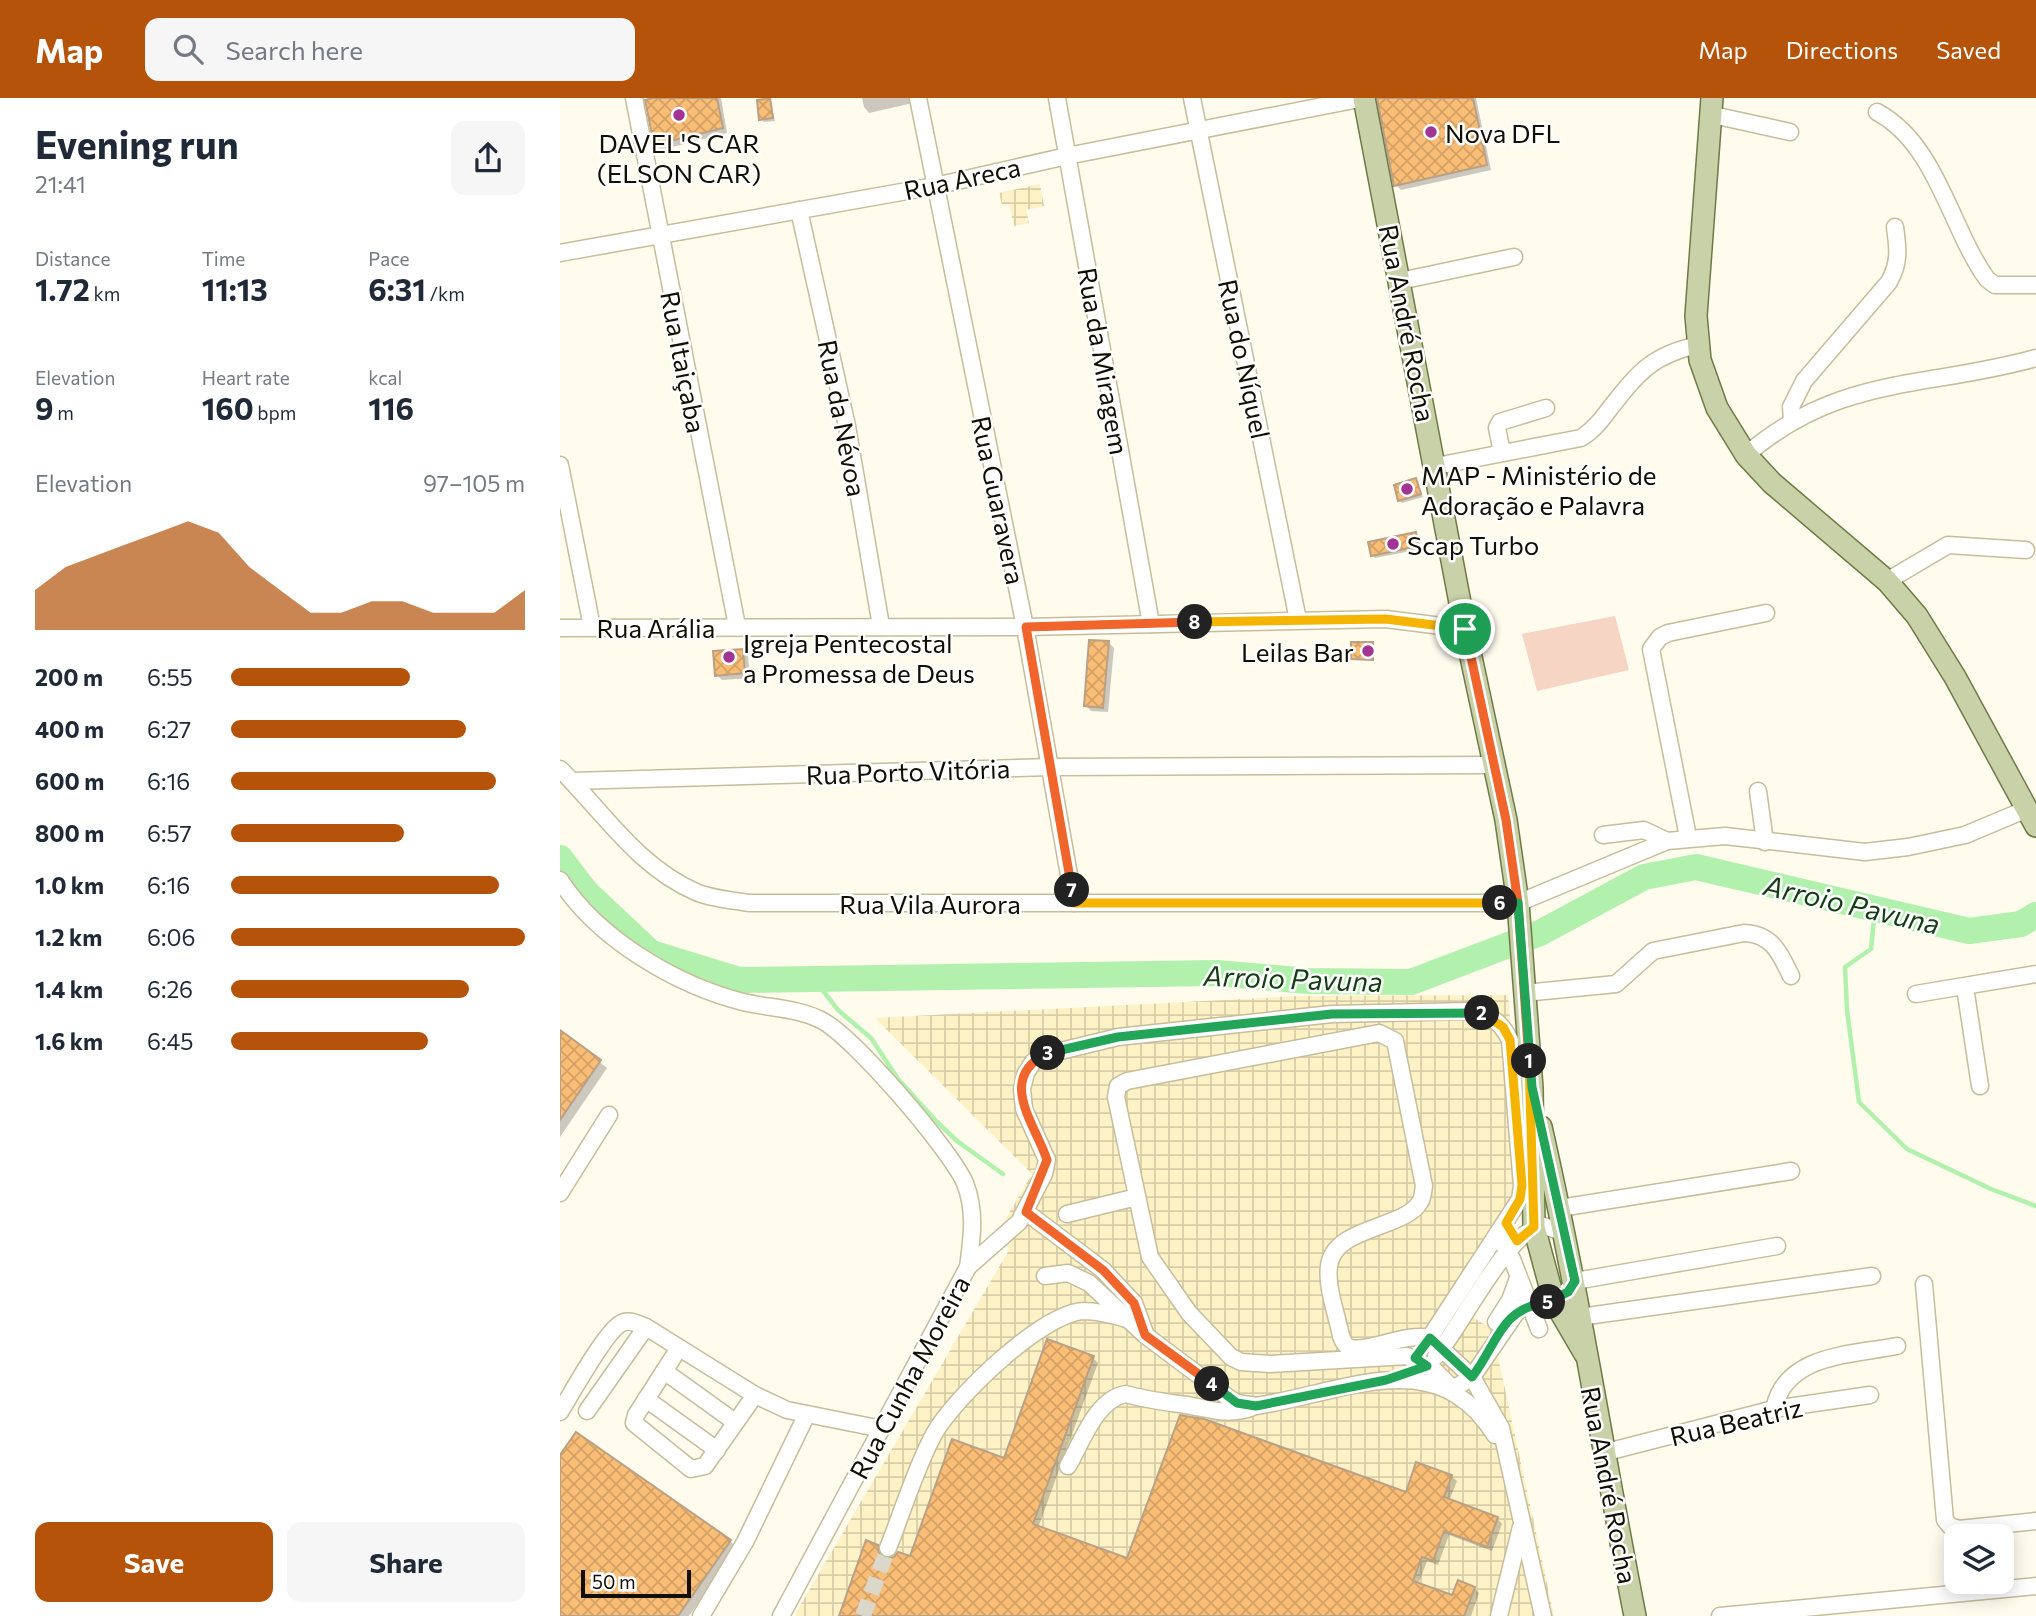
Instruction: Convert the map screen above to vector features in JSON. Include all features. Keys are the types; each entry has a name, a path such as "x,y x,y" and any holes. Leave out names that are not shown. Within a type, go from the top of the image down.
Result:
{"main road":[{"name":"Rua André Rocha","path":"1364,98 1465,629 1495,765 1518,906 1532,1087 1534,1227 1554,1301 1585,1354"},
{"path":"1712,102 1697,289 1698,345 1717,408 1746,455 1804,512 1887,581 1917,616 2032,818"},
{"name":"Rua André Rocha","path":"1532,1087 1575,1281 1585,1354 1635,1616"}],"street":[{"name":"Rua Guaravera","path":"918,98 1026,627 1074,903"},
{"name":"Rua da Miragem","path":"1056,98 1151,624"},
{"name":"Rua do Níquel","path":"1192,98 1298,620"},
{"name":"Rua Areca","path":"560,254 935,186 1067,156 1364,98"},
{"name":"Rua Itaiçaba","path":"640,99 659,236 737,626"},
{"path":"1712,102 1790,132"},
{"path":"1877,112 1891,119 1917,151 1987,279 1995,285 2036,285"},
{"name":"Rua da Névoa","path":"799,210 847,426 881,626"},
{"path":"1792,420 1791,407 1804,381 1892,276 1899,261 1895,227"},
{"path":"1400,281 1514,257"},
{"path":"1436,466 1581,438 1597,425 1640,371 1661,355 1698,345"},
{"path":"1746,455 1792,420 1833,401 1867,390 1996,370 2036,358"},
{"path":"1502,452 1497,428 1500,422 1546,408"},
{"path":"560,465 592,627"},
{"path":"1887,581 1948,545 2026,550"},
{"path":"1688,837 1651,649 1660,637 1668,633 1766,613"},
{"name":"Rua Arália","path":"560,628 1026,627 1386,619 1465,629"},
{"name":"Rua Porto Vitória","path":"572,781 1052,767 1495,765"},
{"name":"Rua Vila Aurora","path":"560,769 630,845 663,874 698,893 749,903 1518,906"},
{"path":"1758,791 1765,842"},
{"path":"1518,906 1667,841 1688,837 1725,836 1847,852 1897,848 2032,818"},
{"path":"1603,835 1644,830 1667,841"},
{"name":"Rua Cunha Moreira","path":"560,880 597,920 630,950 655,967 701,990 819,1019 845,1038 876,1069 952,1161 964,1183 972,1208 973,1234 968,1267 781,1616"},
{"path":"1524,993 1610,986 1622,980 1653,951 1744,933 1756,934 1770,941 1778,950 1791,976"},
{"path":"1916,994 2036,974"},
{"path":"1965,987 1979,1086"},
{"path":"968,1267 1010,1231 1026,1212 1047,1160 1024,1109 1021,1089 1033,1062 1044,1055 1118,1037 1332,1014 1470,1011 1495,1019 1510,1040 1522,1185 1520,1199 1436,1343"},
{"path":"1518,1278 1510,1300 1476,1353 1459,1363 1421,1362 1392,1354 1270,1364 1241,1362 1231,1357 1189,1313 1150,1257 1115,1091 1122,1083 1379,1032 1395,1041 1402,1064 1424,1186 1420,1203 1406,1215 1356,1234 1331,1258 1329,1274 1341,1336 1344,1343 1354,1349 1390,1341 1436,1343 1459,1363 1472,1377 1487,1399 1501,1428 1542,1616"},
{"path":"560,1193 609,1115"},
{"path":"1560,1208 1791,1171"},
{"path":"1068,1214 1138,1198"},
{"path":"1026,1212 1103,1270 1134,1303 1145,1335"},
{"path":"1386,1380 1421,1362 1512,1247 1534,1227 1548,1226 1565,1233"},
{"path":"1502,1229 1512,1247 1518,1278 1532,1320"},
{"path":"1532,1320 1568,1292 1575,1281 1777,1246"},
{"path":"1045,1276 1069,1273 1089,1283 1145,1335 1228,1398 1237,1403 1256,1406"},
{"path":"1580,1318 1872,1276"},
{"path":"1924,1284 1945,1520 1950,1526 1959,1529 2036,1521"},
{"path":"1068,1466 1103,1406 1118,1396 1126,1394 1213,1413 1236,1413 1256,1406 1386,1380 1415,1378 1453,1389 1472,1377 1507,1322 1518,1310 1532,1320"},
{"path":"888,1548 933,1437 958,1399 978,1380 1061,1317 1084,1311 1129,1320"},
{"path":"560,1412 621,1323 634,1322 755,1395 787,1410 882,1429"},
{"path":"587,1411 646,1327"},
{"path":"1336,1360 1341,1336"},
{"path":"1774,1409 1783,1382 1802,1369 1821,1360 1897,1346"},
{"path":"679,1348 634,1423 691,1469 705,1466 755,1395"},
{"path":"1421,1362 1481,1413 1508,1458"},
{"path":"664,1371 736,1422"},
{"name":"Rua Beatriz","path":"1603,1452 1774,1409 1870,1395"},
{"path":"646,1399 717,1450"},
{"path":"701,1616 745,1542 807,1414"},
{"path":"1499,1616 1522,1521"},
{"path":"1720,1616 2036,1586"}],"shaded area":[{"path":"1040,184 1044,206 1026,210 1029,223 1014,226 1009,204 1002,205 999,193"},
{"path":"1615,616 1629,670 1537,691 1522,634"},
{"path":"1508,995 1526,1201 1516,1223 1459,1309 1492,1329 1554,1616 794,1616 1009,1250 1000,1228 1032,1174 875,1018 1299,996"}],"building":[{"name":"DAVEL'S CAR (ELSON CAR)","path":"717,98 723,128 654,145 645,100"},
{"path":"770,98 773,118 759,120 757,100"},
{"name":"Nova DFL","path":"1377,98 1473,98 1487,165 1394,186"},
{"name":"MAP - Ministério de Adoração e Palavra","path":"1416,478 1421,494 1398,501 1394,485"},
{"name":"Scap Turbo","path":"1416,532 1419,546 1371,556 1368,542"},
{"path":"1089,640 1109,641 1103,708 1084,706"},
{"path":"1351,642 1373,642 1373,660 1351,659"},
{"path":"743,649 745,673 715,676 713,651"},
{"path":"560,1030 601,1060 560,1120"},
{"path":"1047,1339 1094,1356 1033,1524 1127,1558 1180,1415 1204,1419 1406,1492 1416,1462 1452,1475 1444,1497 1498,1517 1487,1547 1444,1531 1433,1561 1422,1557 1413,1581 1452,1595 1458,1580 1475,1587 1464,1616 839,1616 866,1540 878,1545 879,1554 885,1558 894,1557 898,1552 910,1556 952,1439 1004,1458"},
{"path":"576,1432 731,1540 678,1616 560,1616 560,1455"}],"waterway":[{"name":"Arroio Pavuna","path":"560,858 586,892 651,953 739,980 1217,973 1308,981 1411,982 1540,933 1644,877 1696,867 1969,931 2021,924 2036,915"},
{"path":"1875,910 1871,949 1845,967 1847,1010 1859,1102 1907,1149 1991,1189 2036,1206"},
{"path":"814,979 838,1010 871,1038 898,1079 936,1121 957,1141 1003,1174"}],"tunnel":[{"path":"863,1616 888,1548"}],"place":[{"name":"DAVEL'S CAR (ELSON CAR)","path":"679,115"},
{"name":"Nova DFL","path":"1431,132"},
{"name":"MAP - Ministério de Adoração e Palavra","path":"1407,489"},
{"name":"Scap Turbo","path":"1393,544"},
{"name":"Leilas Bar","path":"1368,651"},
{"name":"Igreja Pentecostal a Promessa de Deus","path":"729,657"}],"route":[{"path":"1465,629 1386,619 1026,627 1074,903 1518,903 1524,993 1532,1087 1575,1281 1568,1292 1554,1301 1529,1305 1518,1310 1507,1322 1472,1377 1430,1338 1415,1358 1427,1366 1386,1380 1256,1406 1237,1403 1145,1335 1134,1303 1103,1270 1026,1212 1044,1174 1047,1160 1024,1109 1021,1089 1033,1062 1044,1055 1118,1037 1332,1014 1484,1013 1503,1027 1510,1040 1522,1185 1520,1199 1506,1223 1517,1241 1534,1227 1532,1087 1518,903 1506,820 1465,629"}]}
